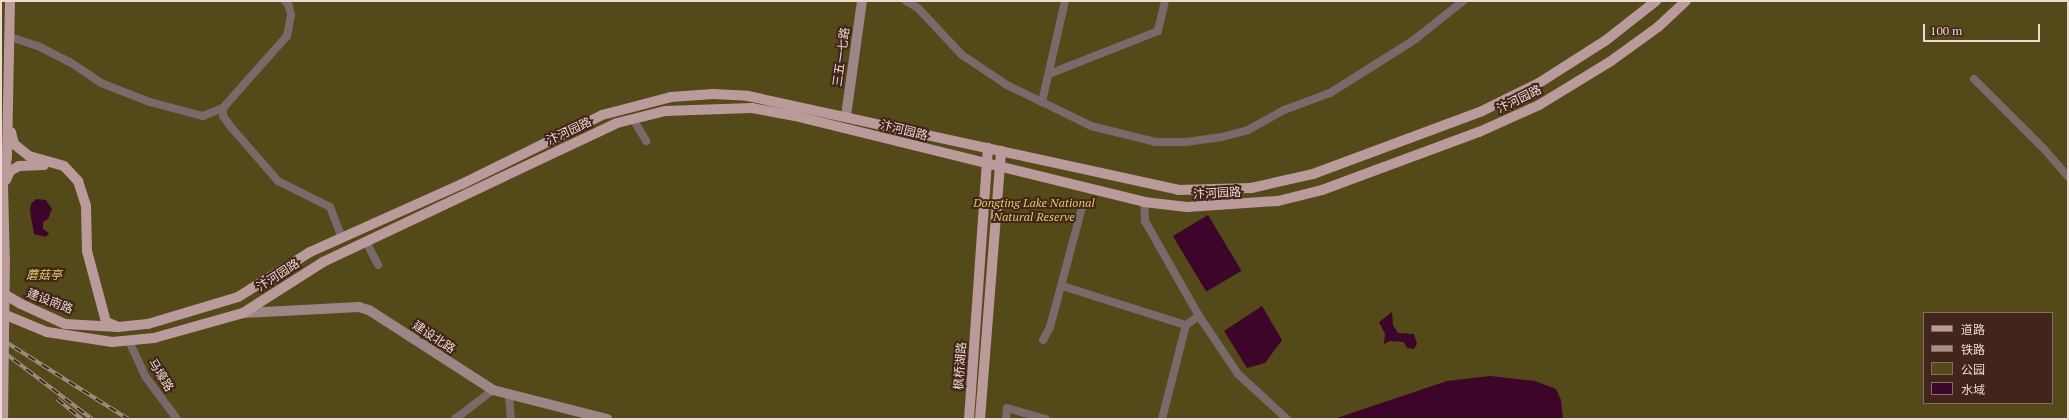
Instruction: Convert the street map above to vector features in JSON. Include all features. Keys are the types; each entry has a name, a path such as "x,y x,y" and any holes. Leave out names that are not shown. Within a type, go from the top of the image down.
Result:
{"main road":[{"path":"3,419 3,185 7,156 10,1"},
{"name":"三五一七路","path":"846,116 862,1"},
{"name":"汴河园路","path":"118,327 148,324 238,297 310,252 462,184 602,115 630,105 671,97 713,94 748,96 846,116 1178,190 1251,188 1313,174 1482,111 1539,83 1605,41 1656,1"},
{"name":"汴河园路","path":"1,313 47,332 112,342 154,338 243,313 323,262 616,123 665,111 752,108 795,116 999,168 1144,202 1187,207 1278,201 1322,190 1479,132 1539,105 1611,61 1658,27 1686,1"},
{"path":"8,116 14,144 29,156 64,166 78,181 86,206 87,251 106,322 118,327"},
{"path":"891,141 898,140 900,133 894,127"},
{"path":"982,317 988,148"},
{"path":"982,317 1000,151"},
{"path":"3,185 10,171 19,166 64,166"},
{"name":"建设南路","path":"1,292 21,304 65,324 118,327"},
{"name":"建设北路","path":"243,313 359,307 369,310 494,390 509,396 607,419"},
{"name":"枫桥湖路","path":"969,419 982,317"},
{"name":"枫桥湖路","path":"980,419 982,317"}],"street":[{"path":"10,37 38,46 70,62 101,83 150,102 203,116 223,108 287,36 291,15 289,6 285,1"},
{"path":"906,1 918,8 962,55 1007,85 1091,126 1155,142 1186,142 1222,137 1248,130 1284,110 1330,93 1414,40 1460,2"},
{"path":"1042,102 1065,1"},
{"path":"1048,74 1158,31 1165,1"},
{"path":"1974,79 2044,149 2068,177"},
{"path":"223,108 223,116 231,127 278,181 330,207 342,238"},
{"path":"633,119 646,141"},
{"path":"1144,202 1145,221 1199,316 1238,374 1287,419"},
{"path":"1043,340 1050,327 1083,204"},
{"path":"366,242 378,265"},
{"path":"1062,286 1186,325"},
{"path":"1162,419 1186,325 1199,316"},
{"name":"马壕路","path":"129,341 145,376 177,419"},
{"path":"456,419 494,390"},
{"path":"509,396 511,419"},
{"path":"1006,419 1007,408 1045,419"}],"green space":[{"name":"Dongting Lake National Natural Reserve","path":"1,1 2068,1 2068,419 1,419"}],"water":[{"path":"36,199 46,200 52,209 48,219 43,222 43,229 49,233 46,237 34,234 30,211 31,204"},
{"path":"1208,215 1241,271 1206,292 1173,236"},
{"path":"1262,306 1282,340 1265,363 1247,368 1224,331"},
{"path":"1392,312 1393,325 1398,333 1414,334 1417,344 1414,349 1407,348 1404,342 1390,341 1384,344 1385,334 1379,322"},
{"path":"1490,376 1535,381 1556,389 1561,400 1563,419 1334,419 1447,381"}],"railway":[{"path":"1,339 128,419"},
{"path":"1,350 92,419"},
{"path":"57,399 82,419"}],"park label":[{"name":"蘑菇亭","path":"44,275"}]}
